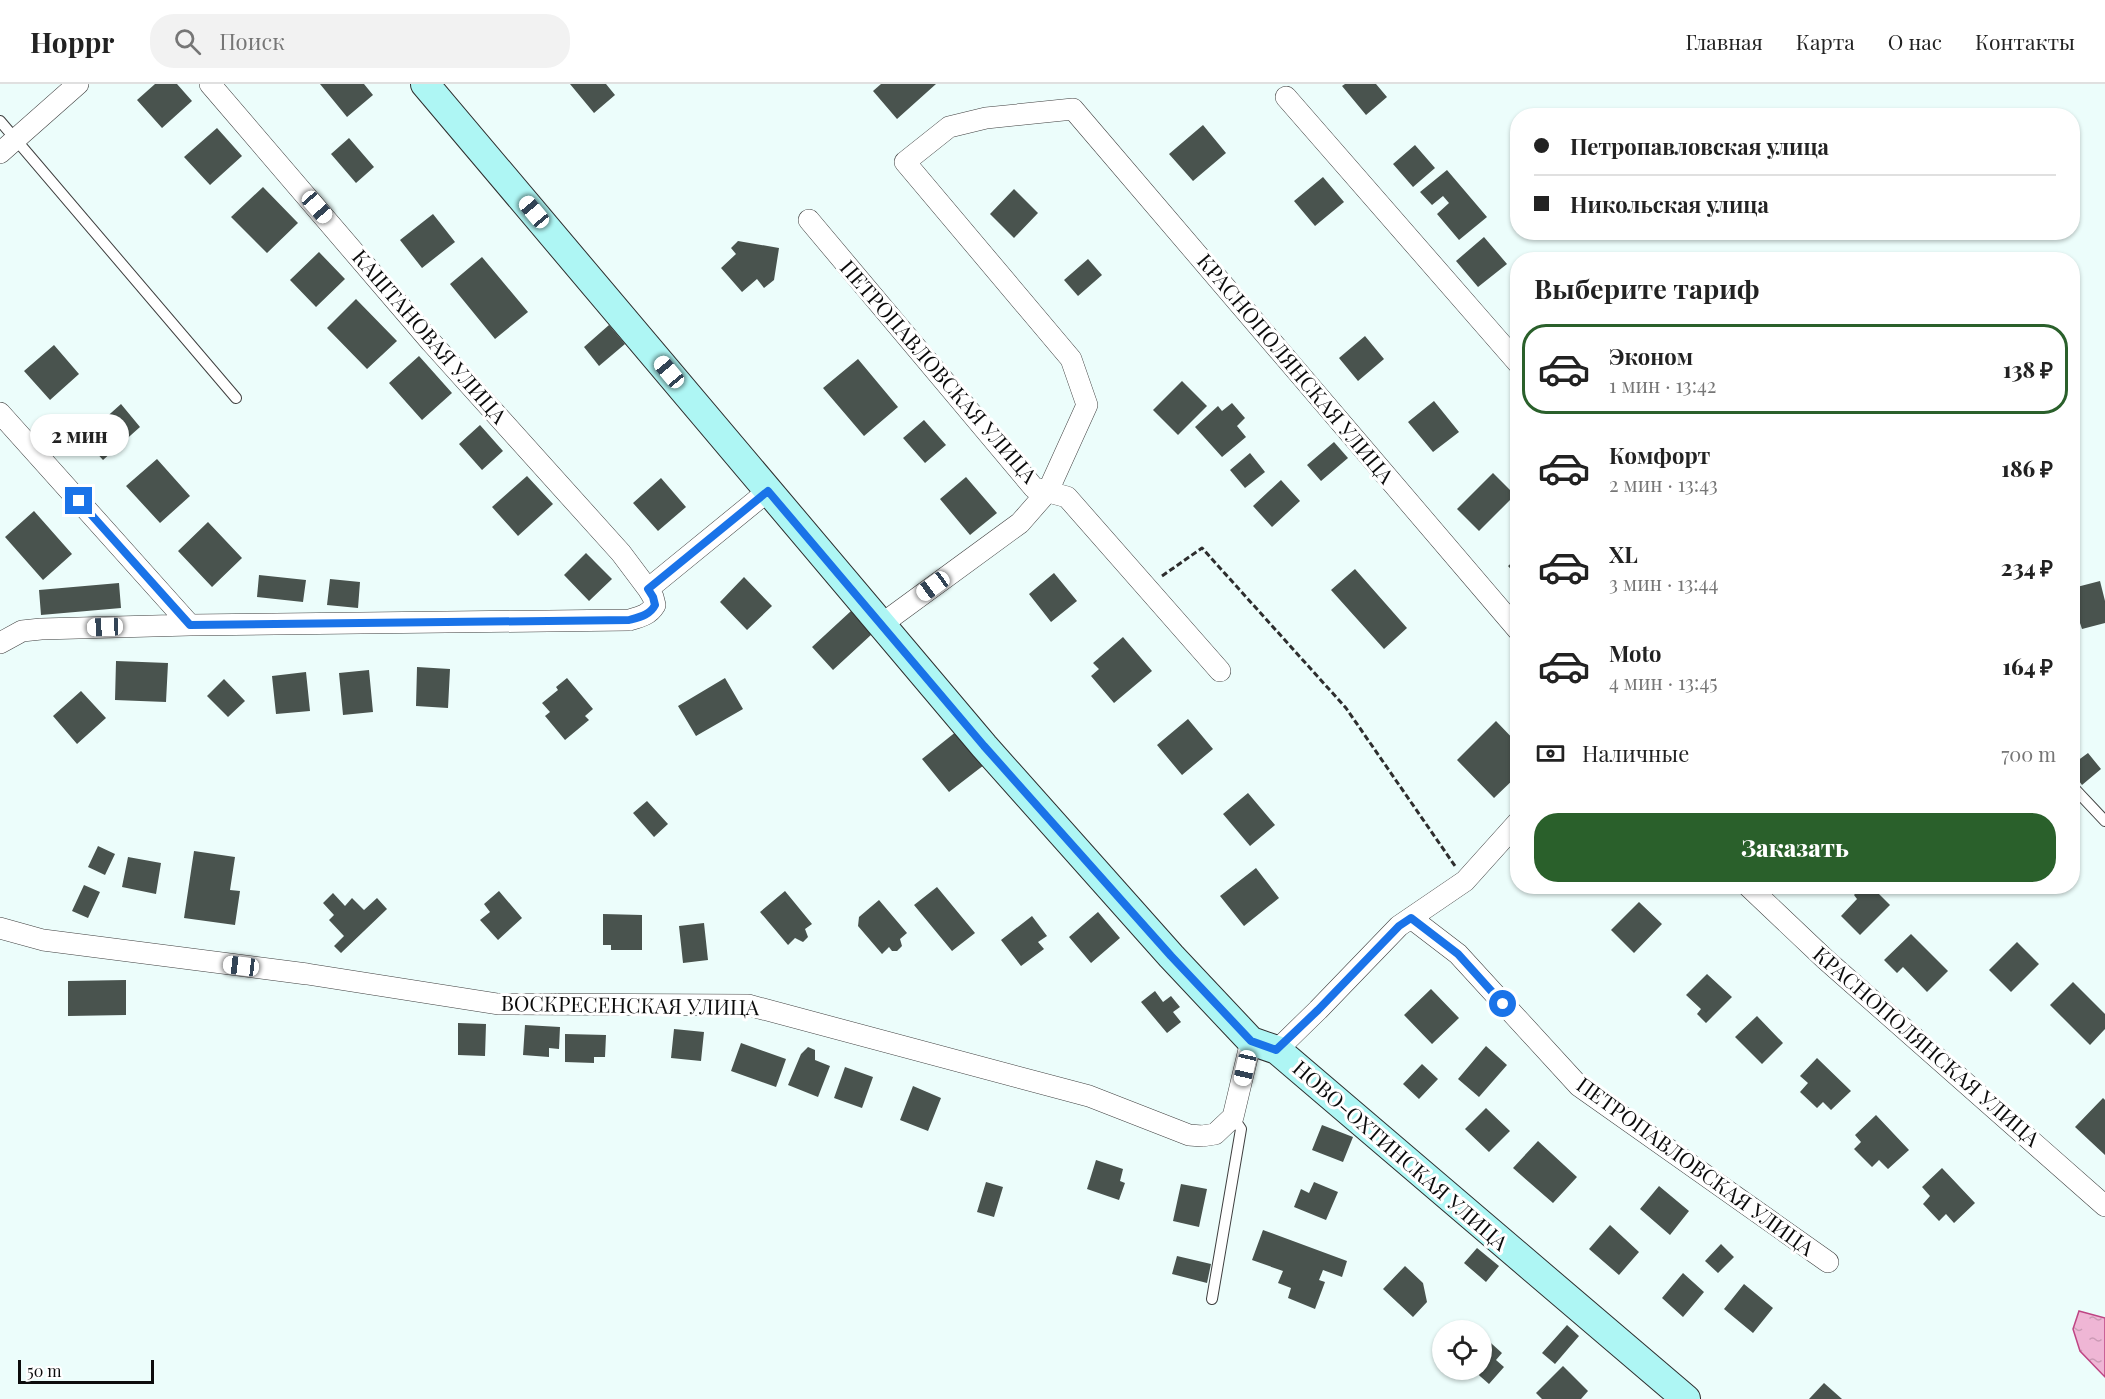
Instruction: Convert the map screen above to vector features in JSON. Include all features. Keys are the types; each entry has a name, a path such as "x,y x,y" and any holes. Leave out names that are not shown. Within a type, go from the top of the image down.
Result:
{"street":[{"path":"8,146 78,84"},
{"name":"КАШТАНОВАЯ УЛИЦА","path":"210,84 431,342 621,553 648,589"},
{"name":"НОВО-ОХТИНСКАЯ УЛИЦА","path":"425,84 992,754 1171,956 1264,1046 1686,1399"},
{"path":"1286,97 1510,354"},
{"name":"КРАСНОПОЛЯНСКАЯ УЛИЦА","path":"1048,491 1087,405 1071,359 905,162 949,127 987,118 1072,109 1510,621"},
{"name":"ПЕТРОПАВЛОВСКАЯ УЛИЦА","path":"808,220 1034,488 1067,497 1220,671"},
{"path":"0,413 190,625"},
{"path":"0,643 22,631 41,629 629,620 642,617 652,611 655,605 648,589 768,491"},
{"path":"882,624 1020,523 1048,491"},
{"path":"1233,1117 1264,1046 1318,1010 1399,926 1465,881 1510,831"},
{"name":"КРАСНОПОЛЯНСКАЯ УЛИЦА","path":"1756,894 1825,959 2105,1206"},
{"name":"ПЕТРОПАВЛОВСКАЯ УЛИЦА","path":"1411,918 1458,954 1579,1086 1828,1262"},
{"name":"ВОСКРЕСЕНСКАЯ УЛИЦА","path":"0,928 42,940 307,974 498,1005 748,1005 1089,1096 1189,1135 1215,1134 1233,1117"}],"lane":[{"path":"0,121 8,146 236,398"},
{"path":"2080,795 2105,821"},
{"path":"1212,1299 1241,1129 1233,1117"}],"path":[{"path":"1146,587 1202,548 1346,708 1465,881"}],"water":[{"path":"2079,1311 2105,1318 2105,1377 2080,1351 2073,1329"}],"building":[{"path":"155,84 177,84 192,101 162,128 137,100"},
{"path":"320,84 364,84 373,95 347,117"},
{"path":"570,84 606,84 615,95 594,113"},
{"path":"881,84 936,84 897,119 873,91"},
{"path":"1345,84 1376,84 1387,97 1366,115 1342,86"},
{"path":"1203,125 1226,153 1193,181 1169,154"},
{"path":"217,128 242,156 210,185 184,157"},
{"path":"349,138 374,167 356,183 331,154"},
{"path":"1415,145 1435,168 1413,187 1393,164"},
{"path":"1447,170 1487,217 1459,240 1437,214 1449,203 1443,196 1432,205 1420,192"},
{"path":"1323,177 1344,202 1315,226 1294,201"},
{"path":"263,187 298,223 267,253 231,217"},
{"path":"1014,189 1038,213 1014,238 990,214"},
{"path":"433,214 455,242 422,268 400,240"},
{"path":"1484,237 1507,264 1478,287 1456,261"},
{"path":"738,241 779,248 774,280 764,288 757,279 742,292 721,268 736,254 731,248"},
{"path":"319,252 345,279 316,307 290,280"},
{"path":"482,257 528,312 495,339 450,284"},
{"path":"1088,259 1102,275 1078,296 1064,280"},
{"path":"356,299 397,341 367,369 327,328"},
{"path":"609,325 625,344 599,366 584,347"},
{"path":"1365,336 1384,359 1358,381 1339,358"},
{"path":"54,345 79,374 50,400 24,371"},
{"path":"419,356 452,393 422,420 389,383"},
{"path":"858,359 898,407 864,436 823,388"},
{"path":"1182,381 1207,406 1178,435 1153,410"},
{"path":"1434,401 1459,432 1433,452 1408,422"},
{"path":"1232,403 1245,418 1237,426 1246,437 1222,457 1195,427 1218,406 1222,411"},
{"path":"121,404 140,427 103,460 83,438"},
{"path":"924,420 946,445 925,463 903,438"},
{"path":"480,425 503,451 482,470 459,444"},
{"path":"1334,442 1348,458 1321,481 1307,465"},
{"path":"1250,453 1265,472 1245,488 1230,470"},
{"path":"157,459 190,496 160,523 126,486"},
{"path":"1493,473 1510,490 1510,500 1479,531 1457,509"},
{"path":"527,476 553,504 518,536 492,507"},
{"path":"966,477 997,513 970,535 940,499"},
{"path":"661,478 686,507 658,531 633,503"},
{"path":"1281,480 1300,501 1272,527 1253,506"},
{"path":"34,511 72,554 43,580 5,537"},
{"path":"208,522 242,558 212,587 178,551"},
{"path":"586,553 612,579 589,601 564,575"},
{"path":"1355,569 1407,628 1384,649 1331,590"},
{"path":"1054,573 1077,601 1051,622 1029,594"},
{"path":"259,575 306,580 303,602 257,597"},
{"path":"744,577 772,606 747,630 720,602"},
{"path":"330,579 360,582 358,608 327,605"},
{"path":"2100,581 2105,601 2105,623 2082,629 2080,586"},
{"path":"119,583 121,608 41,615 39,590"},
{"path":"851,611 872,634 833,670 812,647"},
{"path":"1123,637 1152,671 1114,703 1091,676 1099,669 1093,663"},
{"path":"116,661 168,663 166,702 115,700"},
{"path":"417,667 450,669 448,708 416,706"},
{"path":"369,670 373,712 343,715 339,673"},
{"path":"306,672 310,711 276,714 272,676"},
{"path":"567,678 593,709 585,716 589,720 565,740 545,716 550,712 542,703 558,690 556,687"},
{"path":"725,678 743,709 696,736 678,706"},
{"path":"224,679 245,701 228,717 207,696"},
{"path":"81,691 106,718 77,744 53,716"},
{"path":"1188,719 1213,749 1182,775 1157,745"},
{"path":"1496,721 1510,736 1510,783 1494,798 1457,760"},
{"path":"957,731 984,765 949,792 922,759"},
{"path":"2088,753 2101,769 2082,785 2080,782 2080,759"},
{"path":"1248,793 1275,825 1250,846 1223,814"},
{"path":"647,801 668,824 654,837 633,813"},
{"path":"98,846 115,854 105,875 88,867"},
{"path":"194,851 235,857 230,890 240,891 235,925 184,918"},
{"path":"128,857 161,863 156,894 122,887"},
{"path":"1256,868 1279,898 1244,926 1220,896"},
{"path":"84,885 100,892 88,918 72,911"},
{"path":"937,887 975,933 952,951 914,905"},
{"path":"499,891 522,918 498,940 480,920 490,912 484,904"},
{"path":"785,891 812,924 805,929 808,937 803,942 795,938 788,945 760,912"},
{"path":"333,893 345,906 352,898 364,910 377,898 387,909 341,953 334,946 344,936 329,920 334,915 323,903"},
{"path":"1879,894 1890,905 1860,935 1841,916 1857,899 1854,895"},
{"path":"879,900 907,933 900,939 902,946 897,951 892,951 889,947 882,954 858,926 859,917"},
{"path":"1639,902 1662,924 1634,953 1611,930"},
{"path":"1098,912 1120,938 1091,963 1069,937"},
{"path":"603,914 642,915 642,950 611,950 611,945 603,945"},
{"path":"1032,916 1047,936 1038,942 1044,949 1021,966 1001,940"},
{"path":"704,923 708,960 683,963 679,926"},
{"path":"1911,934 1948,971 1927,992 1903,967 1897,973 1884,960"},
{"path":"2017,942 2039,964 2011,992 1989,970"},
{"path":"1707,974 1732,997 1706,1023 1697,1014 1701,1009 1686,995"},
{"path":"126,980 126,1015 68,1016 68,981"},
{"path":"2073,982 2105,1014 2105,1029 2090,1045 2050,1005"},
{"path":"1431,989 1459,1018 1432,1044 1404,1015"},
{"path":"1155,991 1163,1002 1171,996 1180,1007 1173,1012 1181,1022 1167,1033 1141,1002"},
{"path":"1757,1016 1783,1043 1762,1064 1735,1037"},
{"path":"458,1023 486,1024 485,1056 458,1055"},
{"path":"525,1025 560,1027 559,1049 549,1048 549,1057 523,1055"},
{"path":"674,1029 704,1032 701,1061 671,1058"},
{"path":"565,1034 606,1035 605,1057 594,1057 594,1063 565,1062"},
{"path":"741,1043 786,1059 776,1087 731,1071"},
{"path":"1486,1046 1507,1065 1479,1097 1458,1079"},
{"path":"808,1047 815,1050 815,1060 830,1066 818,1097 788,1085 801,1054"},
{"path":"1817,1058 1851,1091 1831,1110 1823,1102 1817,1108 1800,1092 1808,1083 1800,1076"},
{"path":"1422,1064 1438,1079 1419,1099 1403,1084"},
{"path":"845,1067 873,1077 862,1108 834,1098"},
{"path":"913,1086 941,1098 928,1131 900,1120"},
{"path":"2103,1098 2105,1100 2105,1155 2075,1127"},
{"path":"1486,1108 1510,1131 1489,1152 1465,1129"},
{"path":"1876,1115 1909,1150 1888,1169 1879,1160 1872,1167 1854,1149 1861,1142 1855,1135"},
{"path":"1322,1125 1353,1137 1343,1162 1312,1150"},
{"path":"1538,1141 1577,1177 1553,1203 1513,1168"},
{"path":"1096,1160 1123,1169 1120,1181 1125,1183 1119,1200 1087,1189"},
{"path":"1942,1168 1975,1203 1954,1223 1946,1214 1939,1221 1923,1204 1930,1196 1922,1187"},
{"path":"986,1182 1003,1187 994,1217 977,1212"},
{"path":"1314,1182 1338,1192 1326,1220 1294,1207 1301,1189 1309,1193"},
{"path":"1181,1184 1207,1189 1199,1227 1173,1221"},
{"path":"1659,1186 1689,1211 1670,1235 1640,1209"},
{"path":"1610,1225 1639,1252 1619,1275 1589,1249"},
{"path":"1263,1230 1347,1261 1342,1277 1323,1270 1319,1280 1325,1282 1315,1309 1288,1298 1291,1288 1278,1283 1283,1271 1252,1260"},
{"path":"1721,1244 1734,1257 1718,1273 1705,1261"},
{"path":"1477,1248 1499,1266 1486,1282 1464,1263"},
{"path":"1177,1256 1211,1264 1207,1283 1172,1274"},
{"path":"1405,1266 1423,1283 1427,1302 1413,1317 1383,1289"},
{"path":"1683,1273 1704,1292 1683,1317 1662,1298"},
{"path":"1744,1284 1773,1308 1753,1333 1724,1309"},
{"path":"1567,1325 1579,1336 1555,1364 1542,1353"},
{"path":"1492,1344 1502,1353 1496,1360 1504,1367 1489,1384 1484,1380 1492,1380"},
{"path":"1563,1366 1588,1391 1581,1399 1542,1399 1536,1393"},
{"path":"1824,1383 1842,1399 1809,1399"}],"route":[{"path":"79,501 190,625 629,620 642,617 652,611 655,605 648,589 768,491 984,746 1171,956 1251,1041 1276,1050 1399,926 1411,918 1458,954 1503,1004"}]}
